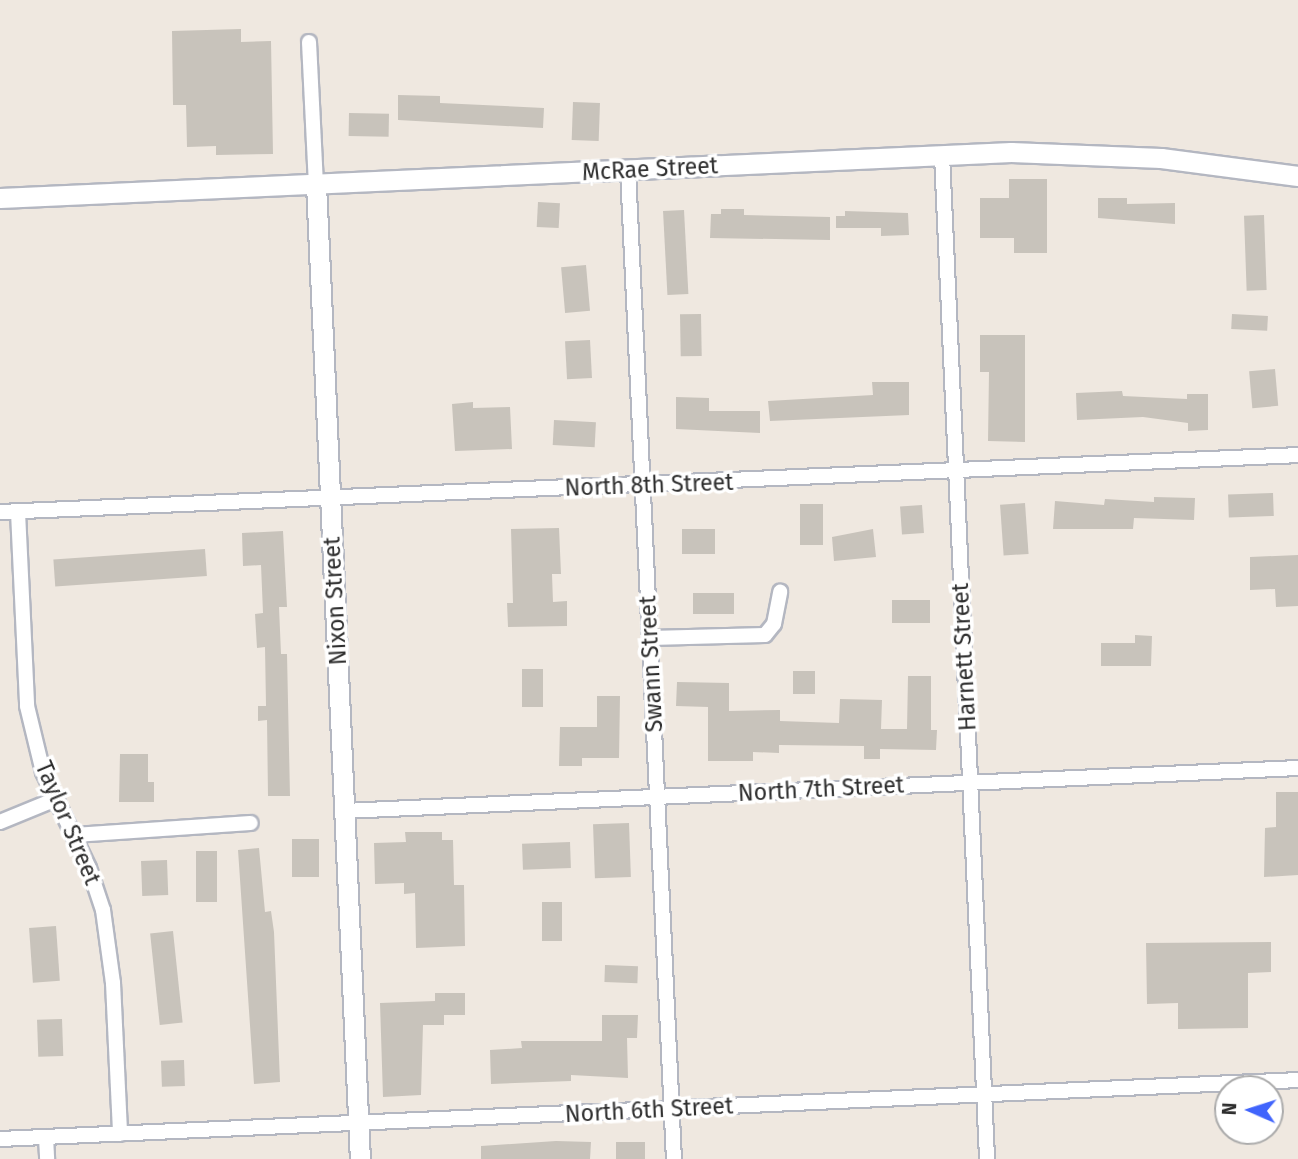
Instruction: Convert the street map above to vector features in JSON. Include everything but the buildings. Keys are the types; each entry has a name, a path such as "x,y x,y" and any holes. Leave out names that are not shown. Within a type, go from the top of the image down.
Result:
{"street":[{"name":"Nixon Street","path":"309,42 360,1159"},
{"name":"McRae Street","path":"0,198 942,155 1105,153 1298,176"},
{"name":"Harnett Street","path":"942,155 987,1159"},
{"name":"Swann Street","path":"628,170 674,1159"},
{"name":"North 8th Street","path":"0,512 1298,455"},
{"name":"Taylor Street","path":"18,512 27,706 54,800 74,835 98,893 110,951 120,1134"},
{"path":"650,638 765,635 774,624 780,592"},
{"name":"North 7th Street","path":"344,811 1298,768"},
{"path":"0,822 54,800"},
{"path":"74,835 251,823"},
{"name":"North 6th Street","path":"0,1139 1298,1080"},
{"path":"46,1137 47,1159"}]}
